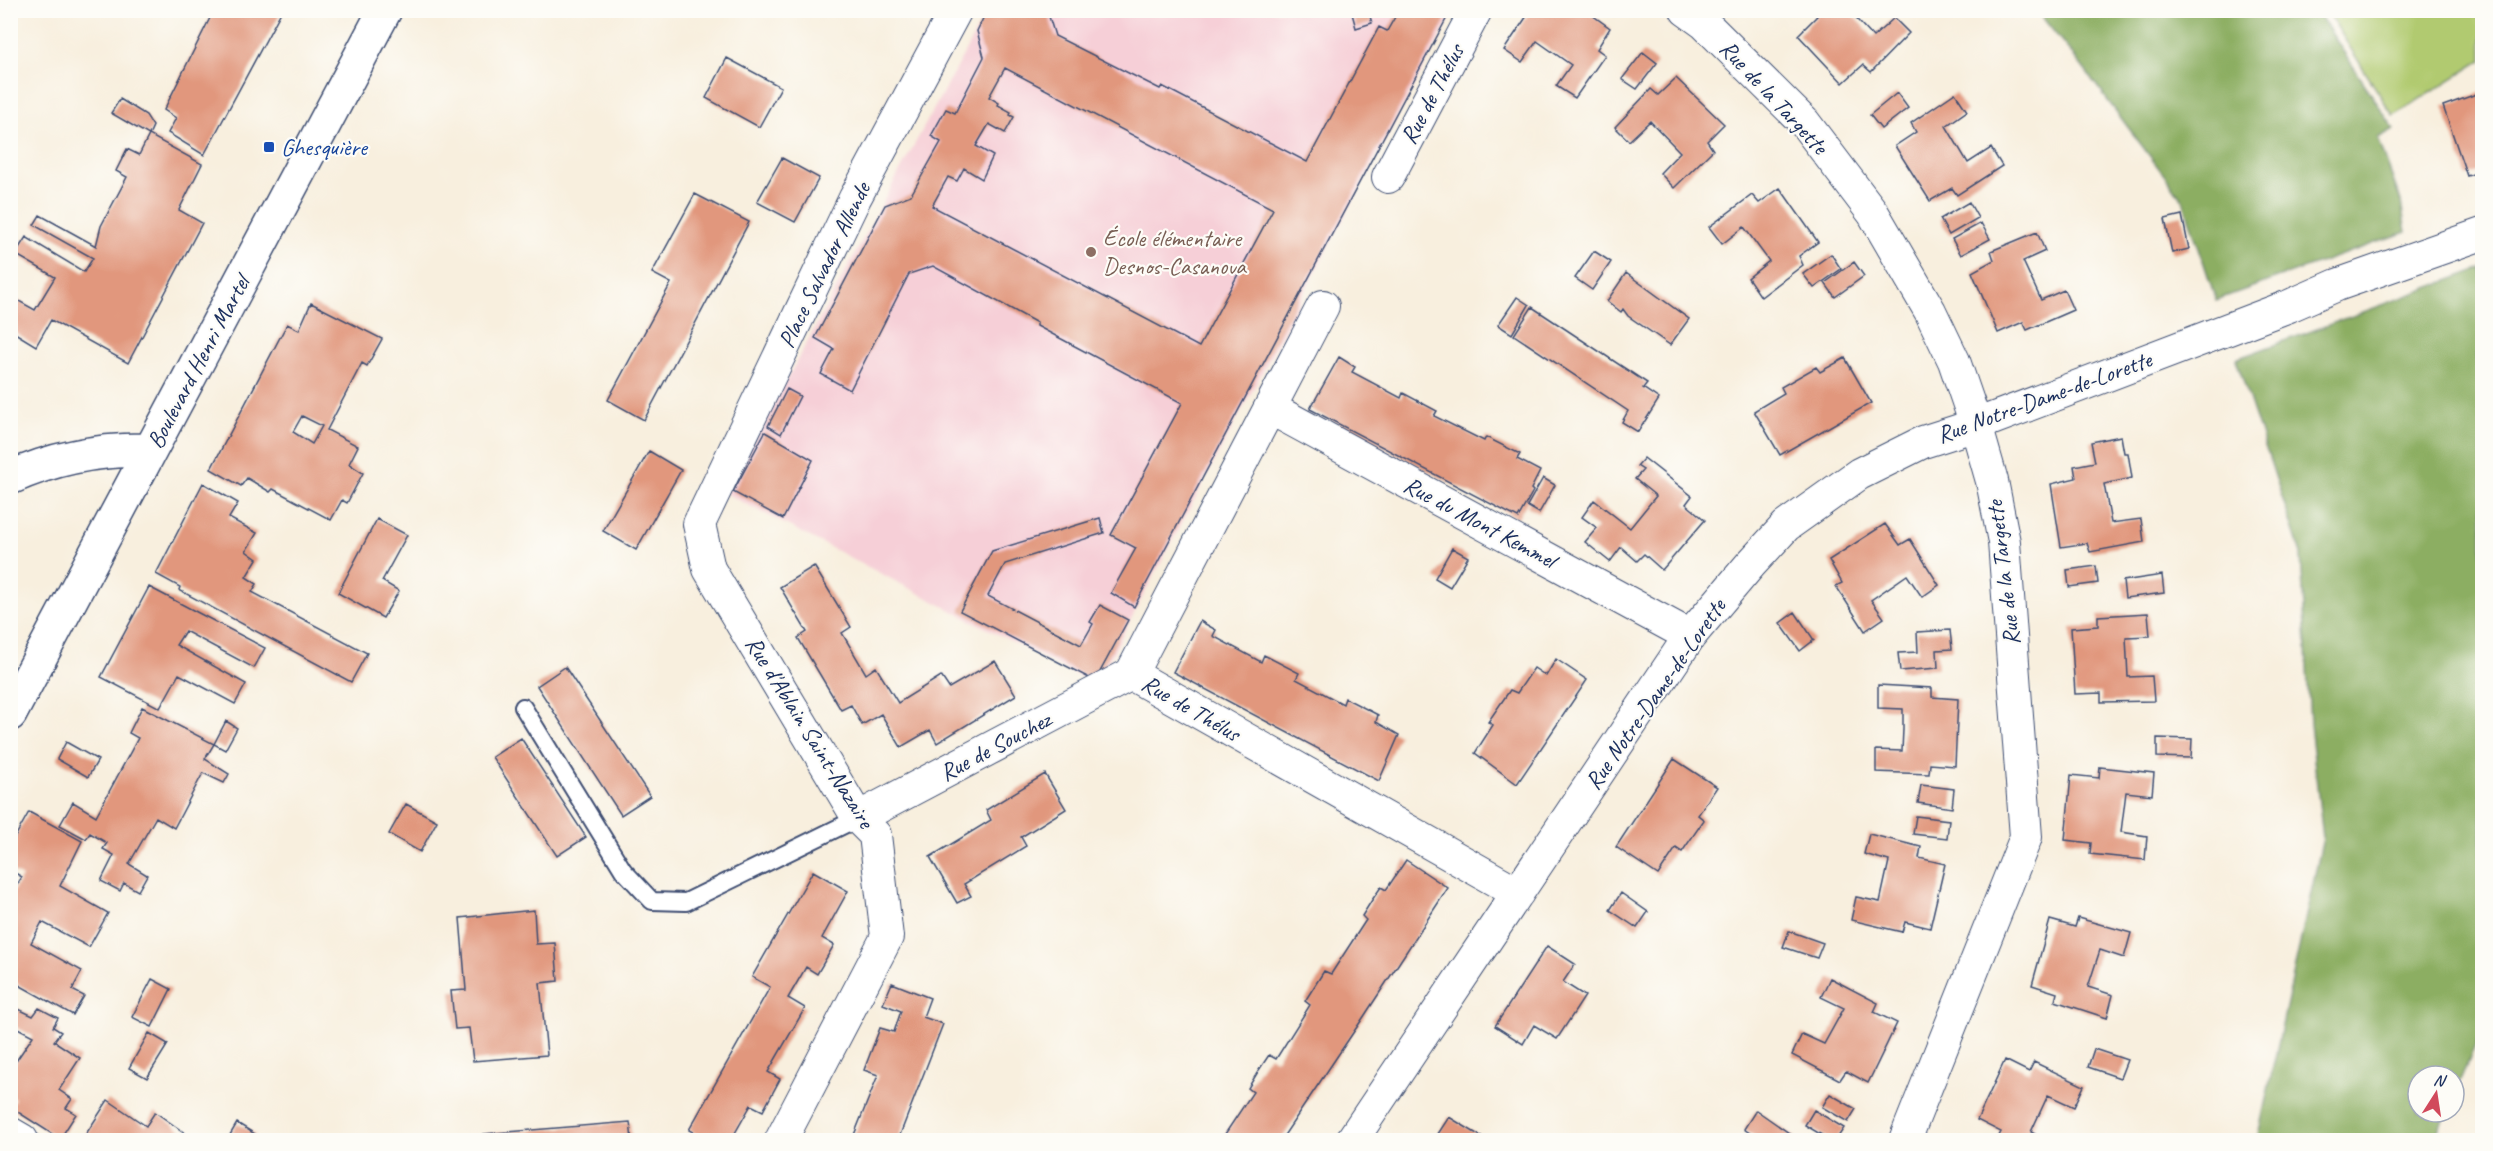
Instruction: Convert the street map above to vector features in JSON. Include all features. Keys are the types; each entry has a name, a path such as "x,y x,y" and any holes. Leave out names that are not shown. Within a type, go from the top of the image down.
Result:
{"main road":[{"name":"Boulevard Henri Martel","path":"10,714 385,10"},
{"path":"10,478 36,466 80,454 118,450 150,450"}],"street":[{"name":"Place Salvador Allende","path":"699,524 855,198 956,10"},
{"name":"Rue de Thélus","path":"1388,177 1476,10"},
{"name":"Rue de la Targette","path":"1686,10 1704,23 1804,122 1873,213 1930,310 1954,361 1992,481 2004,542 2026,837 1905,1140"},
{"name":"Rue Notre-Dame-de-Lorette","path":"1352,1140 1690,636 1786,526 1859,474 1923,442 1976,425 2289,306 2337,285 2482,234"},
{"name":"Rue de Thélus","path":"1323,306 1131,674 1518,893"},
{"name":"Rue du Mont Kemmel","path":"1270,408 1690,636"},
{"name":"Rue d'Ablain Saint-Nazaire","path":"699,524 709,569 858,818 875,835 887,937 782,1140"},
{"name":"Rue de Souchez","path":"858,818 1131,674"},
{"path":"10,1133 22,1140"}],"lane":[{"path":"523,707 623,870 652,901 686,902 858,818"}],"shaded area":[{"name":"École élémentaire Desnos-Casanova","path":"987,11 1454,11 1096,685 725,493"}],"green space":[{"path":"2037,11 2317,11 2394,129 2378,138 2401,202 2406,232 2216,300 2183,200 2081,65"},
{"path":"2327,11 2474,11 2482,24 2482,60 2393,116"},
{"path":"2482,268 2482,353 2476,355 2482,406 2482,1030 2466,1067 2466,1064 2406,1064 2406,1124 2441,1124 2434,1140 2257,1140 2323,838 2310,724 2301,554 2236,359"}],"building":[{"path":"214,10 282,10 204,155 168,133 176,118 164,110"},
{"path":"987,10 1047,10 1055,36 1160,89 1162,86 1307,162 1379,27 1387,31 1399,10 1451,10 1134,607 1111,593 1136,548 1111,535 1182,403 1037,326 1037,323 933,266 909,274 850,390 821,374 834,349 815,338 885,205 911,195 941,142 931,136 946,109 955,113 984,57 977,31","holes":["1005,68 1273,209 1199,347 932,206 948,177 957,181 964,168 982,179 993,156 976,146 989,124 1005,133 1014,117 1010,115 1011,112 989,97"]},
{"path":"1351,10 1368,10 1372,23 1356,28"},
{"path":"1531,10 1541,13 1543,10 1585,10 1610,28 1597,49 1605,55 1575,98 1556,86 1571,65 1537,41 1522,62 1504,50"},
{"path":"1812,10 1848,10 1873,37 1894,18 1909,33 1871,72 1863,65 1843,83 1798,35 1817,16"},
{"path":"1643,52 1657,63 1637,89 1622,79"},
{"path":"727,58 781,87 759,127 706,98"},
{"path":"1676,78 1724,124 1707,141 1713,150 1674,188 1660,173 1680,152 1650,121 1629,141 1615,127 1651,89 1658,95"},
{"path":"2482,92 2482,171 2467,176 2443,106"},
{"path":"1897,93 1908,108 1881,129 1870,115"},
{"path":"1955,93 1967,111 1946,126 1968,163 1991,148 2002,166 1957,195 1952,188 1930,201 1895,146 1916,132 1911,123"},
{"path":"120,99 146,115 153,126 149,135 111,113"},
{"path":"149,135 202,164 179,210 202,223 128,363 51,320 36,346 10,330 10,296 35,310 55,277 15,254 26,237 84,272 93,258 34,225 40,215 96,246 101,226 127,177 116,171 127,149 139,155"},
{"path":"782,158 819,178 795,222 757,202"},
{"path":"1780,188 1818,242 1799,256 1803,265 1761,297 1748,278 1769,261 1744,227 1722,244 1709,227 1752,195 1759,203"},
{"path":"695,194 749,222 644,420 608,400 671,283 652,273"},
{"path":"1969,202 1978,218 1949,235 1940,219"},
{"path":"2182,215 2189,249 2172,253 2165,219"},
{"path":"1981,223 1990,239 1961,255 1952,239"},
{"path":"2037,232 2045,251 2023,261 2041,300 2064,290 2073,310 2027,330 2023,322 1998,333 1972,272 1994,260 1991,251"},
{"path":"1594,251 1611,262 1592,290 1575,278"},
{"path":"1831,254 1841,269 1814,288 1803,274"},
{"path":"1854,262 1864,276 1835,297 1825,283"},
{"path":"1626,273 1689,319 1670,345 1628,316 1623,309 1621,312 1607,301"},
{"path":"1517,297 1529,305 1512,334 1498,325"},
{"path":"311,303 382,339 367,366 362,363 327,430 358,446 349,464 363,473 347,503 342,500 331,520 273,489 270,492 247,478 241,486 211,469 287,324 299,330","holes":["302,416 322,426 312,444 293,432"]},
{"path":"1532,307 1647,383 1643,388 1659,399 1638,432 1622,422 1628,411 1514,335"},
{"path":"1339,357 1355,367 1352,372 1401,398 1403,393 1437,411 1434,416 1484,441 1486,437 1520,454 1517,459 1540,471 1531,489 1533,491 1518,518 1310,409"},
{"path":"1845,358 1871,403 1780,455 1754,411 1784,393 1781,387 1816,367 1820,372"},
{"path":"787,389 800,396 781,434 768,426"},
{"path":"765,432 813,460 783,519 733,492"},
{"path":"2121,436 2124,453 2128,453 2132,478 2104,484 2111,523 2141,519 2144,542 2090,552 2087,543 2061,547 2051,484 2076,478 2074,466 2095,462 2091,442"},
{"path":"649,451 681,470 636,550 603,531"},
{"path":"1644,458 1692,496 1686,504 1705,520 1662,570 1644,554 1637,561 1621,547 1610,562 1585,542 1597,528 1582,517 1594,500 1630,528 1656,496 1635,479 1643,470 1637,466"},
{"path":"1543,478 1555,485 1539,513 1527,506"},
{"path":"203,483 238,503 229,518 257,533 246,551 257,559 246,577 257,584 252,592 367,653 351,682 179,590 180,587 156,574"},
{"path":"1100,518 1104,533 1005,564 988,596 1081,645 1093,624 1090,622 1100,605 1128,620 1095,681 960,611 992,551"},
{"path":"377,519 407,535 382,581 399,591 383,618 338,593"},
{"path":"1885,524 1900,545 1910,539 1939,585 1922,597 1907,575 1871,600 1884,618 1865,631 1836,586 1842,583 1829,560"},
{"path":"1452,548 1468,557 1450,587 1435,578"},
{"path":"814,566 851,627 842,633 866,674 876,667 898,703 941,676 949,688 995,661 1016,695 937,743 930,730 901,747 881,714 862,725 851,705 841,710 798,638 807,632 780,587"},
{"path":"2096,566 2098,583 2069,587 2067,570"},
{"path":"2162,575 2164,593 2125,598 2123,581"},
{"path":"149,587 265,648 254,668 185,631 176,645 246,684 235,704 179,674 160,708 101,677"},
{"path":"1795,612 1814,640 1800,651 1780,623"},
{"path":"2148,613 2150,636 2126,637 2128,677 2152,676 2154,701 2101,702 2101,693 2075,694 2071,628 2098,626 2098,616"},
{"path":"1200,621 1216,630 1213,636 1261,662 1264,655 1299,673 1296,679 1343,704 1345,698 1378,715 1376,722 1399,735 1379,781 1173,672"},
{"path":"1950,630 1952,649 1937,650 1938,668 1900,671 1898,653 1918,652 1917,632"},
{"path":"1556,659 1587,680 1517,784 1475,753 1493,725 1488,722 1510,690 1517,693 1534,668 1546,676"},
{"path":"565,667 650,796 621,815 537,686"},
{"path":"1878,685 1932,688 1932,697 1958,699 1955,766 1930,764 1929,774 1876,772 1876,750 1902,751 1903,729 1903,709 1878,708"},
{"path":"142,707 214,744 205,759 229,774 224,783 203,773 174,828 156,817 129,864 147,875 138,891 124,883 120,891 101,881 114,855 103,849 107,843 90,833 86,839 60,825 73,802 96,816 138,738 129,733"},
{"path":"226,721 237,728 225,750 214,744"},
{"path":"521,738 586,837 557,856 492,757"},
{"path":"2157,738 2192,739 2191,758 2157,757"},
{"path":"66,742 98,760 88,777 57,759"},
{"path":"1674,759 1717,787 1698,815 1704,820 1682,852 1676,848 1658,875 1616,847"},
{"path":"2100,767 2154,773 2152,795 2126,792 2121,832 2147,836 2145,860 2090,854 2091,843 2065,840 2071,775 2099,778"},
{"path":"1045,774 1066,809 1021,837 1026,846 964,884 971,896 957,903 930,857 991,820 986,810"},
{"path":"1921,785 1954,789 1952,808 1918,803"},
{"path":"406,804 437,821 420,852 389,834"},
{"path":"29,812 82,841 60,886 108,913 89,947 42,922 31,943 82,971 72,990 84,996 73,1015 10,980 10,896 22,877 10,870 10,846"},
{"path":"1916,816 1949,820 1947,838 1913,834"},
{"path":"1869,834 1921,847 1919,858 1945,864 1930,928 1905,922 1902,932 1851,920 1856,897 1880,902 1889,861 1864,854"},
{"path":"1406,860 1448,888 1363,1018 1281,1140 1221,1140 1253,1092 1248,1088 1259,1070 1269,1055 1276,1059 1310,1005 1305,1001 1324,971 1331,974 1366,920 1362,916 1372,900 1381,887 1386,890"},
{"path":"813,871 848,891 822,938 834,945 817,974 806,967 788,998 805,1008 768,1072 780,1079 763,1111 751,1105 731,1140 707,1140 689,1130 770,987 752,977"},
{"path":"1621,893 1648,912 1637,928 1610,910"},
{"path":"534,910 536,944 555,943 558,981 540,983 547,1055 473,1061 469,1028 455,1029 451,991 466,990 460,918"},
{"path":"2078,918 2131,933 2124,958 2100,950 2088,987 2113,995 2107,1018 2055,1001 2057,993 2032,985 2050,920 2075,927"},
{"path":"1789,931 1823,943 1817,958 1783,947"},
{"path":"1547,946 1575,964 1563,982 1585,996 1557,1039 1534,1025 1523,1044 1495,1026"},
{"path":"1830,978 1878,1003 1874,1012 1897,1023 1868,1083 1846,1071 1840,1080 1792,1055 1802,1034 1824,1044 1844,1008 1821,997"},
{"path":"152,979 171,989 152,1027 132,1017"},
{"path":"892,983 930,998 923,1017 943,1024 898,1140 852,1140 878,1075 864,1070 880,1028 894,1032 901,1011 883,1004"},
{"path":"10,1005 33,1016 39,1008 58,1018 53,1027 61,1032 54,1041 80,1058 59,1090 72,1099 66,1108 76,1114 60,1139 10,1107 15,1099 10,1096 10,1070 33,1036 10,1024"},
{"path":"149,1033 168,1044 147,1078 129,1068"},
{"path":"2094,1049 2127,1060 2120,1078 2088,1067"},
{"path":"2005,1060 2029,1072 2034,1062 2084,1086 2074,1107 2048,1095 2031,1132 2046,1140 1997,1140 2001,1132 1977,1120"},
{"path":"1830,1094 1856,1109 1848,1122 1822,1107"},
{"path":"108,1100 146,1126 155,1112 192,1138 190,1140 82,1140"},
{"path":"1756,1110 1799,1140 1760,1140 1744,1129"},
{"path":"1814,1110 1844,1128 1836,1140 1830,1140 1805,1125"},
{"path":"1449,1117 1487,1140 1434,1140"},
{"path":"630,1122 632,1140 485,1140 484,1134"},
{"path":"237,1123 255,1134 251,1140 227,1140"}],"place":[{"name":"Ghesquière","path":"269,147"},
{"name":"École élémentaire Desnos-Casanova","path":"1091,252"}]}
